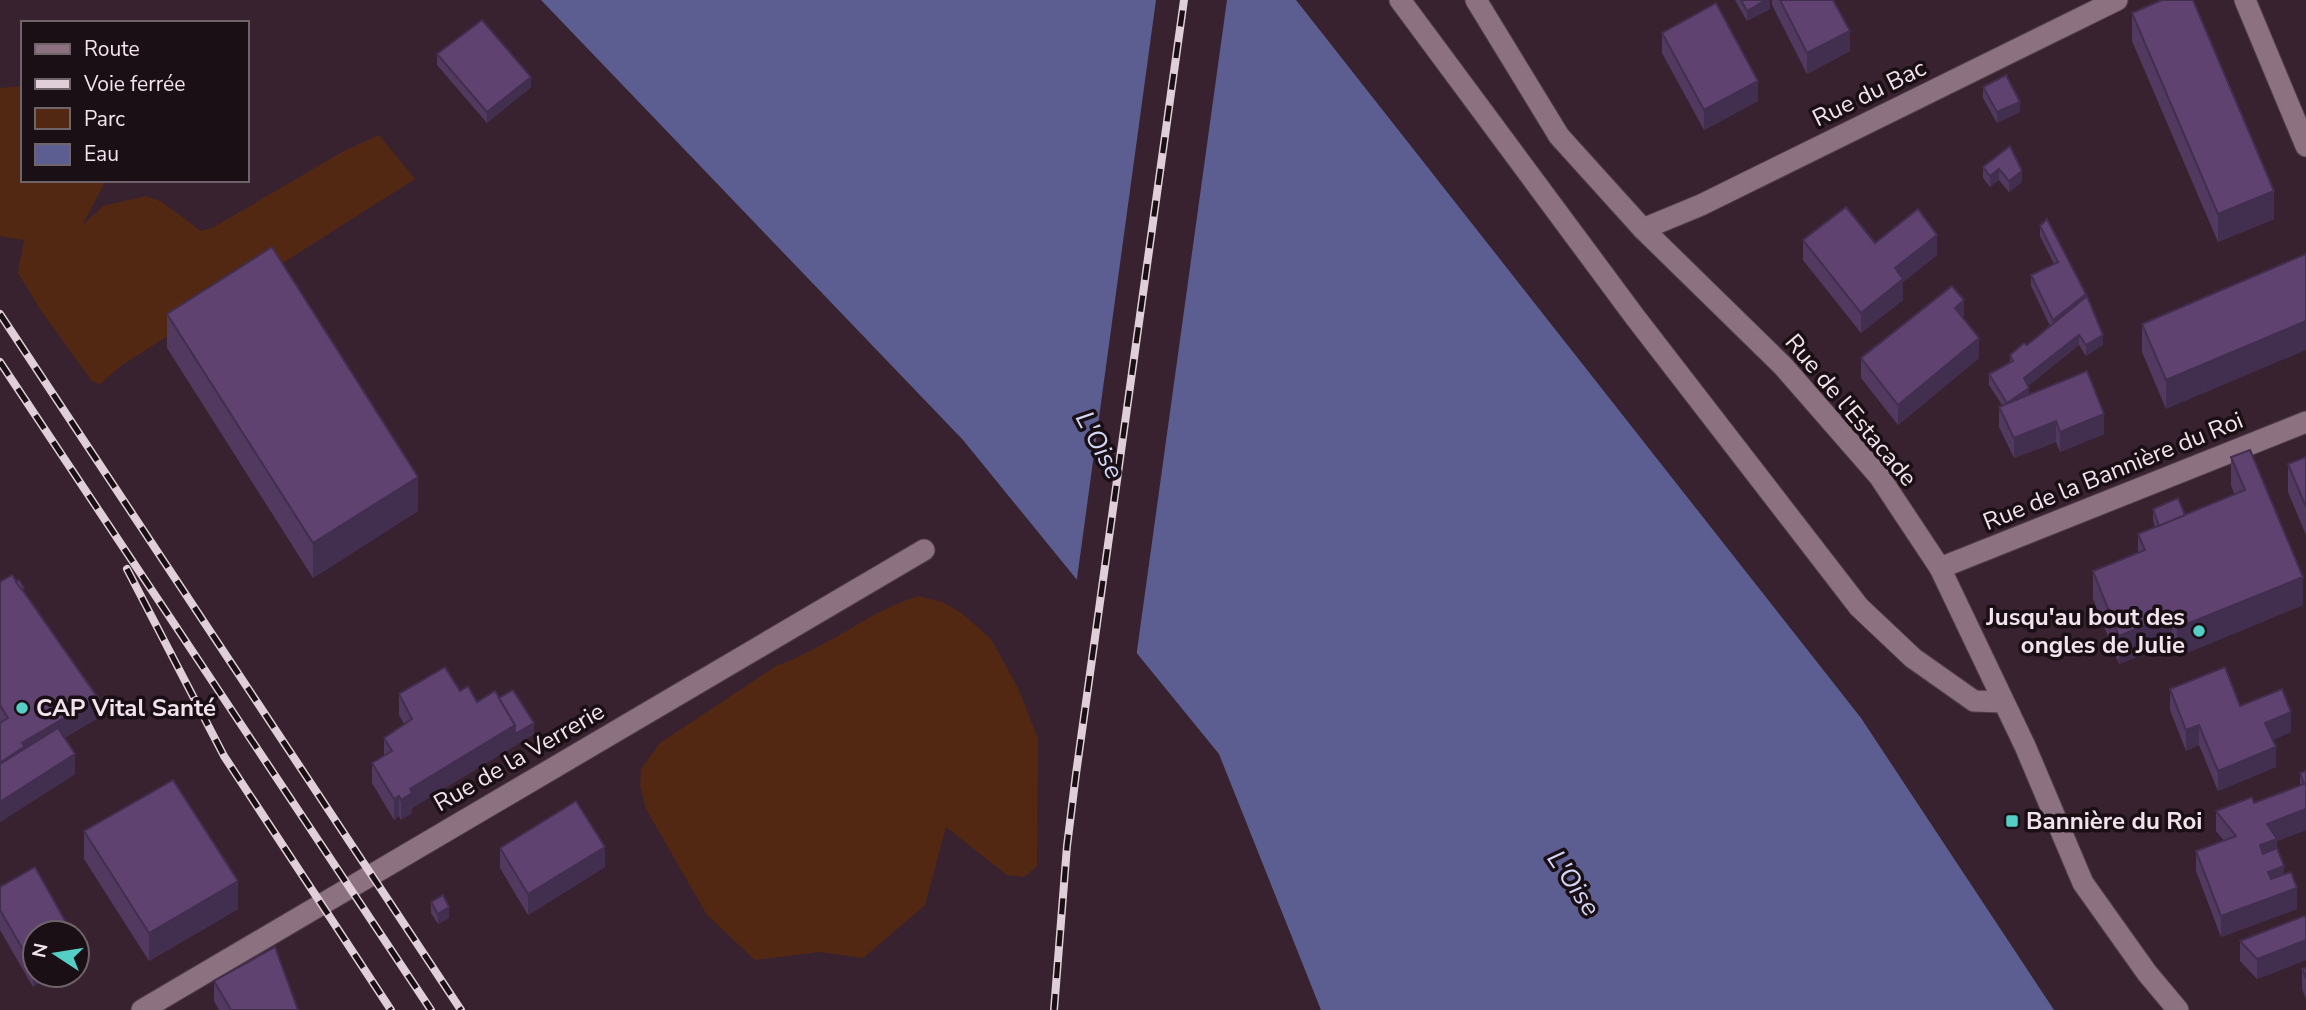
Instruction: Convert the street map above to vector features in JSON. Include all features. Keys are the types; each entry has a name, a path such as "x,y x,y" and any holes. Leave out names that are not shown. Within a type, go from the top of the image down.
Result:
{"street":[{"path":"1400,0 1635,317 1859,607 1913,657 1974,701 2003,702"},
{"name":"Rue de l'Estacade","path":"1476,0 1559,136 1643,229 1783,366 1879,476 1940,568 2025,746 2083,883 2147,973 2178,1010"},
{"name":"Rue du Bac","path":"1643,229 1700,205 2117,0"},
{"path":"2245,0 2306,146"},
{"name":"Rue de la Bannière du Roi","path":"1940,568 2306,422"},
{"name":"Rue de la Verrerie","path":"142,1010 923,550"}],"green space":[{"path":"21,86 21,182 105,182 82,226 103,206 146,196 162,202 201,231 214,227 344,151 379,135 415,179 122,365 100,384 92,381 42,312 18,273 24,240 0,236 0,88"},
{"path":"918,596 942,602 960,612 991,639 1018,688 1038,738 1037,866 1024,877 1007,875 946,827 925,905 863,958 819,952 755,960 707,915 646,809 640,785 641,769 660,743 776,666 812,650 881,611"}],"water":[{"name":"L'Oise","path":"541,0 1296,0 1861,718 2054,1010 1321,1010 1219,754 963,440"}],"pier":[{"path":"1156,0 1227,0 1136,658 1076,586"}],"building":[{"path":"1741,0 1766,0 1747,11"},
{"path":"1780,0 1833,0 1850,31 1807,53"},
{"path":"2162,0 2193,0 2274,191 2218,214 2132,13"},
{"path":"1716,3 1758,81 1704,110 1662,33"},
{"path":"482,20 531,77 487,112 437,54"},
{"path":"2006,75 2020,102 1997,112 1983,87"},
{"path":"2010,146 2022,171 2009,181 1999,169 1990,176 1983,167"},
{"path":"1846,207 1875,243 1918,209 1937,235 1895,268 1903,279 1861,313 1803,240"},
{"path":"2047,219 2086,294 2053,320 2031,275 2058,262 2040,226"},
{"path":"272,247 418,477 313,543 167,314"},
{"path":"2306,254 2306,321 2166,380 2142,324"},
{"path":"1952,286 1964,300 1955,308 1979,338 1898,405 1861,358"},
{"path":"2087,296 2103,335 2086,345 2079,335 2024,378 2029,388 2007,403 1989,374 2013,361 2010,355 2024,343 2027,345"},
{"path":"2087,371 2104,414 2060,432 2056,421 2014,438 1999,407"},
{"path":"2250,450 2303,577 2177,628 2172,614 2119,636 2093,571 2145,550 2138,534 2245,490 2231,457"},
{"path":"2306,457 2306,507 2288,464"},
{"path":"2178,498 2185,515 2159,526 2153,509"},
{"path":"12,575 98,698 22,743 25,746 0,763 0,723 8,718 0,705 0,582"},
{"path":"19,580 24,588 22,590 16,582"},
{"path":"445,667 460,691 468,686 477,702 495,691 515,725 410,789 412,793 401,800 399,796 394,799 372,763 392,751 384,738 412,719 399,694"},
{"path":"2225,667 2240,706 2282,689 2291,712 2265,723 2276,747 2218,771 2199,725 2186,730 2170,689"},
{"path":"513,690 534,723 515,734 515,725 499,698"},
{"path":"58,728 75,754 0,802 0,764"},
{"path":"2306,771 2306,809 2267,824 2277,839 2260,845 2263,854 2277,848 2284,866 2268,872 2271,879 2291,872 2297,888 2221,916 2196,851 2236,836 2216,811 2252,797 2254,803 2304,784 2300,773"},
{"path":"173,780 238,881 149,933 84,831"},
{"path":"576,801 605,847 528,894 500,848"},
{"path":"35,867 64,919 21,919 21,946 0,910 0,887"},
{"path":"443,895 449,907 438,914 431,902"},
{"path":"2304,916 2306,940 2257,959 2240,941"},
{"path":"275,947 298,1010 231,1010 214,981"}],"railway":[{"path":"1054,1010 1067,846 1076,774 1184,0"},
{"path":"0,314 461,1010"},
{"path":"0,362 431,1010"},
{"path":"127,569 224,756 391,1010"}],"place":[{"name":"Jusqu'au bout des ongles de Julie","path":"2199,631"},
{"name":"CAP Vital Santé","path":"22,708"},
{"name":"Bannière du Roi","path":"2012,821"}]}
